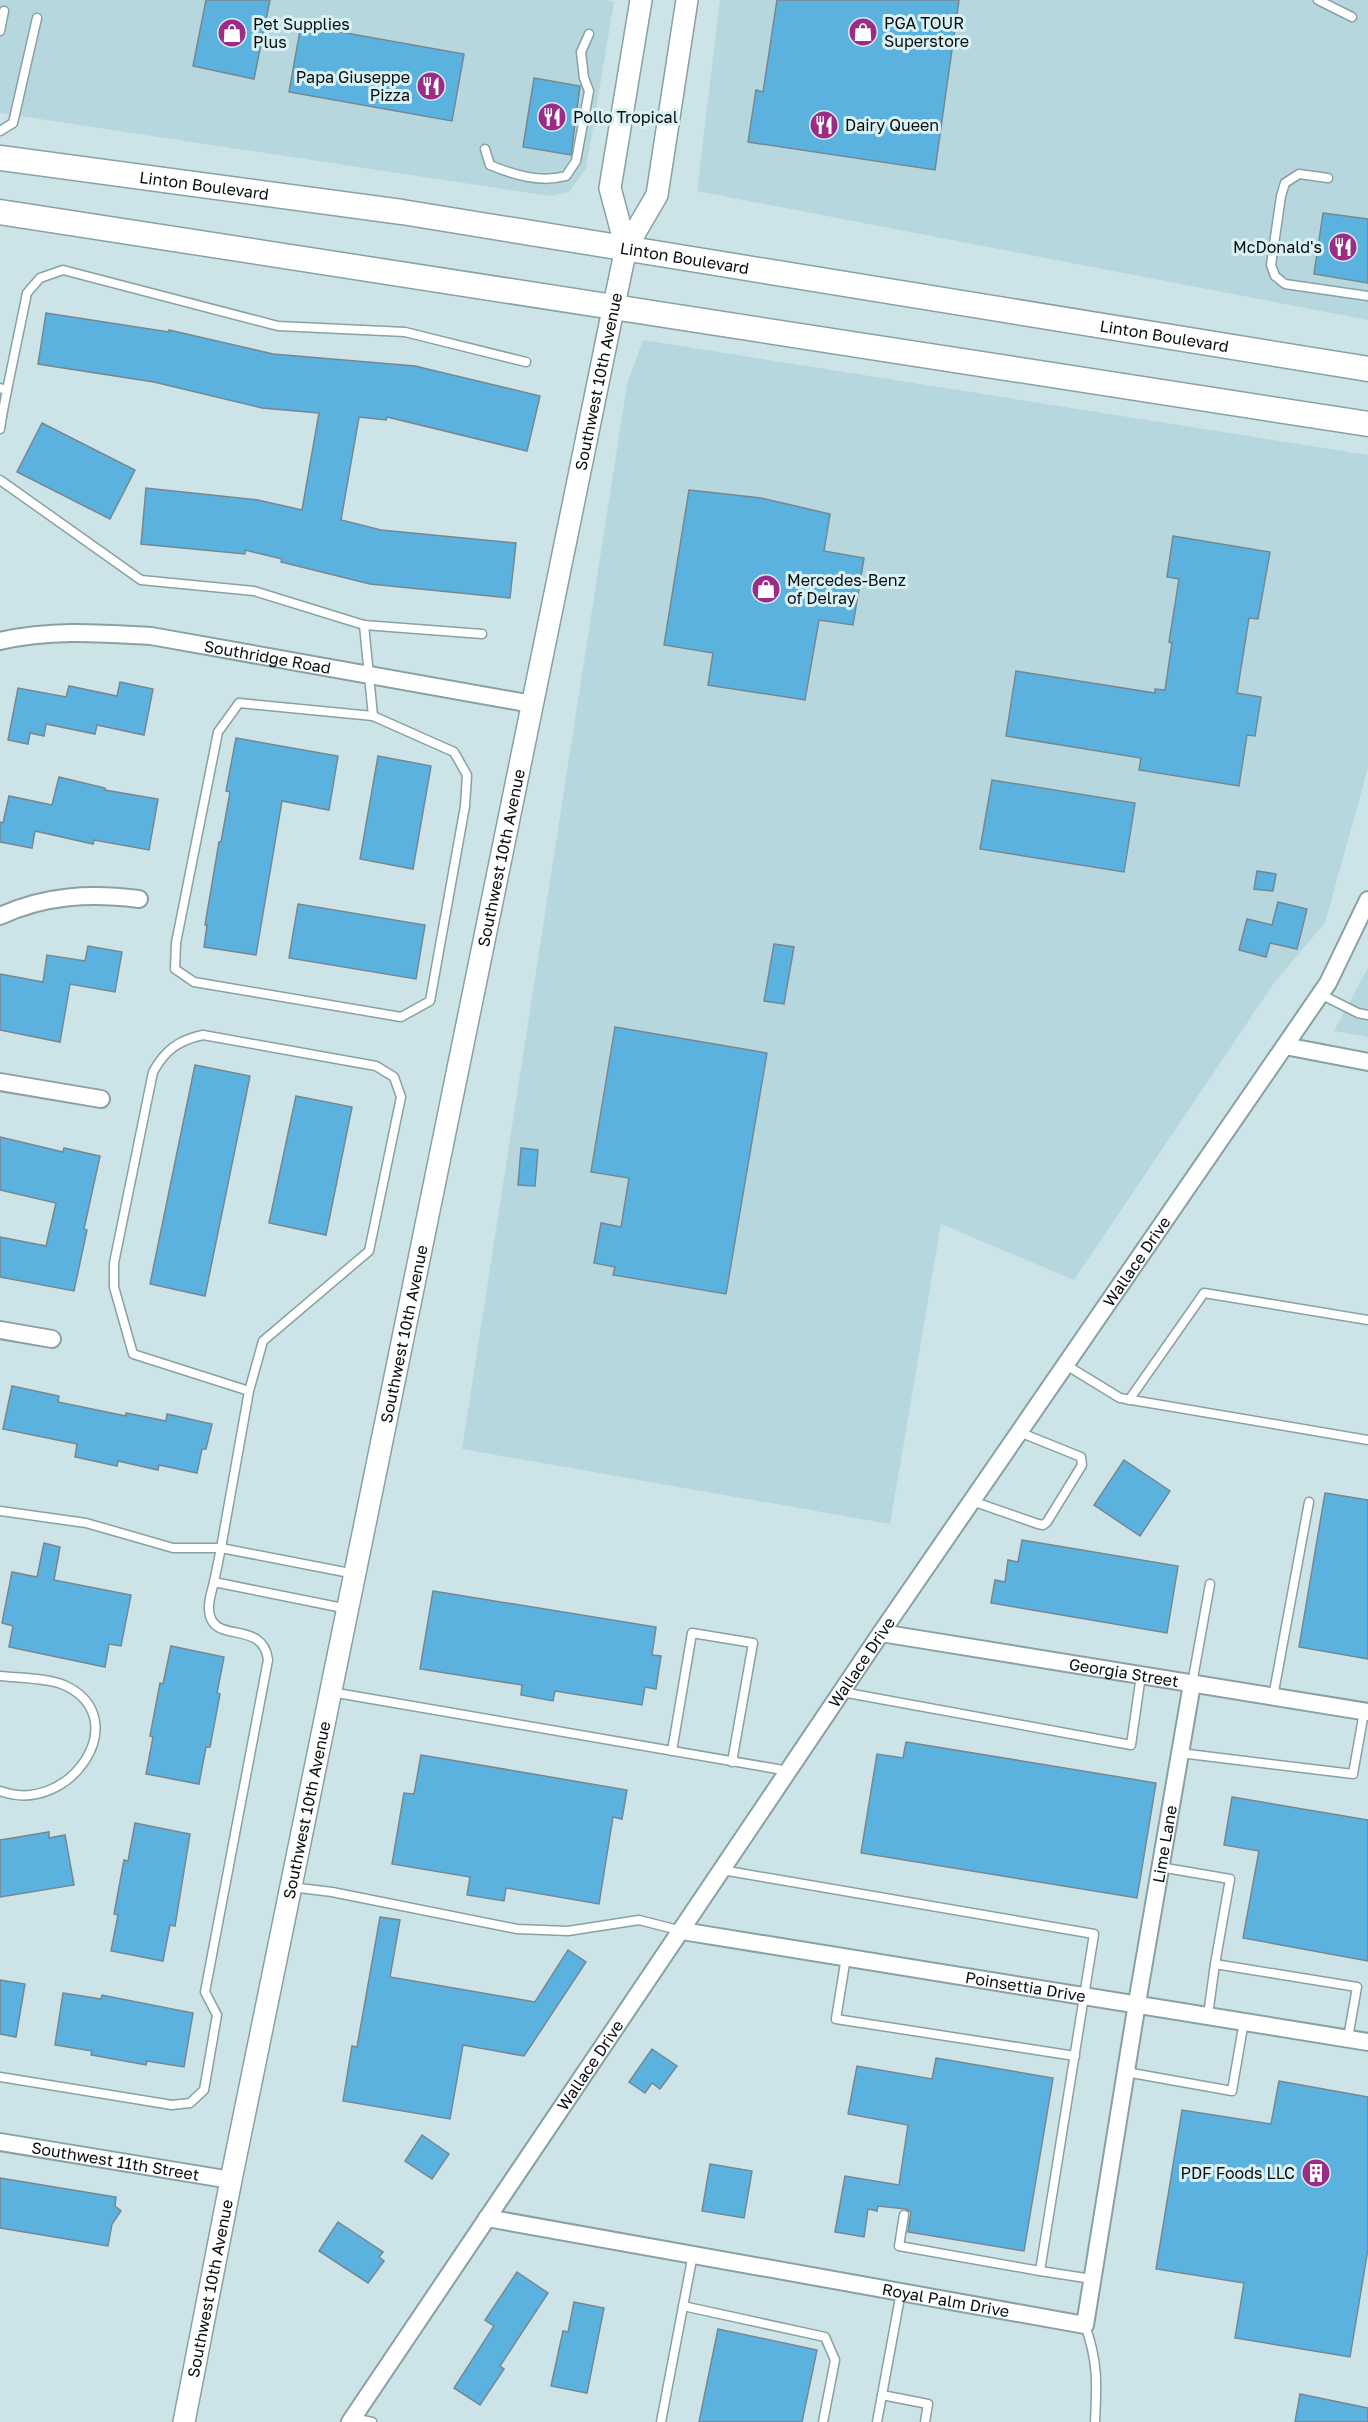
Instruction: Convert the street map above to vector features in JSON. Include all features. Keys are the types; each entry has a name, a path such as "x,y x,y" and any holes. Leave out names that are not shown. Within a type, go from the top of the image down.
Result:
{"main road":[{"name":"Linton Boulevard","path":"0,158 378,209 1368,369"},
{"path":"0,212 1368,424"}],"street":[{"name":"Southwest 10th Avenue","path":"626,248 610,189 641,0"},
{"name":"Southwest 10th Avenue","path":"184,2422 231,2180 613,308 626,248 657,195 687,0"},
{"name":"Southridge Road","path":"0,641 62,633 98,632 151,636 532,704"},
{"path":"0,916 49,898 80,895 139,899"},
{"name":"Wallace Drive","path":"352,2420 881,1633 1320,994 1368,900"},
{"path":"1285,1046 1368,1062"},
{"path":"0,1082 101,1100"},
{"path":"0,1330 52,1339"},
{"name":"Georgia Street","path":"881,1633 1366,1712"},
{"name":"Lime Lane","path":"1137,2003 1192,1684"},
{"name":"Poinsettia Drive","path":"682,1931 1368,2042"},
{"path":"1085,2325 1137,2003"},
{"name":"Southwest 11th Street","path":"0,2142 231,2180"},
{"name":"Royal Palm Drive","path":"487,2218 1085,2325"}],"lane":[{"path":"1318,0 1352,17"},
{"path":"0,31 4,11"},
{"path":"0,131 14,123 37,18"},
{"path":"484,149 490,165 508,173 550,180 566,176 576,161 589,91 584,78 581,52 589,34"},
{"path":"1328,177 1299,174 1285,183 1271,265 1275,276 1285,284 1368,296"},
{"path":"0,429 4,389 27,293 40,278 63,270 278,326 405,332 526,362"},
{"path":"0,480 141,580 254,591 364,626 482,634"},
{"path":"364,626 373,716"},
{"path":"239,703 373,716 454,752 467,776 465,806 430,1001 401,1017 194,981 175,969 176,943 218,732 239,703"},
{"path":"1320,994 1358,1013 1368,1015"},
{"path":"0,2077 172,2105 190,2103 204,2090 217,2016 205,1992 268,1660 267,1652 260,1640 253,1636 225,1631 213,1622 208,1608 249,1391 263,1341 369,1251 400,1096 394,1077 376,1066 203,1035 187,1038 173,1046 161,1057 153,1072 114,1263 114,1287 132,1354 249,1391"},
{"path":"1129,1400 1204,1293 1368,1320"},
{"path":"1066,1365 1120,1398 1368,1440"},
{"path":"972,1501 1038,1524 1042,1525 1047,1522 1083,1461 1081,1457 1019,1432"},
{"path":"1273,1697 1309,1502"},
{"path":"0,1511 86,1523 173,1548 221,1548 355,1574"},
{"path":"214,1582 348,1609"},
{"path":"1192,1684 1210,1584"},
{"path":"672,1751 693,1634 753,1643 732,1762"},
{"path":"842,1692 1131,1745 1141,1675"},
{"path":"0,1676 61,1683 75,1691 87,1702 94,1716 96,1732 93,1748 80,1770 60,1786 36,1794 10,1795 0,1791"},
{"path":"331,1692 789,1771"},
{"path":"1180,1753 1353,1774 1366,1712"},
{"path":"1160,1867 1230,1880 1208,2015"},
{"path":"722,1870 1094,1934 1040,2271"},
{"path":"291,1887 332,1892 517,1929 568,1931 639,1920 682,1931"},
{"path":"846,1957 836,2019 1075,2056"},
{"path":"1215,1964 1357,1987 1348,2038"},
{"path":"1126,2072 1232,2091 1244,2021"},
{"path":"904,2215 899,2246 1092,2279"},
{"path":"661,2422 693,2254"},
{"path":"877,2422 902,2292"},
{"path":"683,2306 825,2337 835,2360 823,2422"},
{"path":"1085,2325 1094,2350 1097,2381 1095,2422"},
{"path":"882,2395 928,2404 925,2422"},
{"path":"352,2420 372,2422"}],"shaded area":[{"path":"0,0 605,0 614,2 586,169 569,192 550,196 0,113"},
{"path":"720,0 1368,0 1368,320 697,191"},
{"path":"643,340 1368,455 1368,768 1325,923 1274,983 1074,1280 941,1224 890,1524 462,1449 627,384"},
{"path":"1368,968 1368,1037 1334,1031 1357,988"}],"building":[{"name":"Pet Supplies Plus","path":"206,0 270,0 254,79 193,66"},
{"path":"777,0 959,0 935,170 748,142 756,90 763,92"},
{"path":"301,25 464,54 452,121 289,92"},
{"name":"Pollo Tropical","path":"534,78 580,86 571,155 523,147"},
{"name":"McDonald's","path":"1323,213 1368,219 1368,283 1314,274"},
{"path":"46,313 169,332 169,330 273,354 415,366 540,396 527,451 387,417 386,420 359,417 341,520 381,530 516,543 510,598 370,584 281,562 282,559 245,550 245,554 141,544 146,488 258,500 302,510 319,413 262,408 154,382 38,364"},
{"path":"42,423 135,470 110,519 17,472"},
{"name":"Mercedes-Benz of Delray","path":"689,490 761,498 830,514 824,551 864,558 853,625 819,620 805,700 708,685 713,653 664,645"},
{"path":"1173,536 1270,552 1258,619 1249,618 1237,693 1261,697 1255,736 1247,735 1239,786 1139,770 1141,758 1006,736 1016,671 1155,693 1155,689 1165,690 1172,643 1169,642 1179,579 1167,577"},
{"path":"120,682 153,689 144,735 97,725 95,734 46,724 44,736 30,733 28,744 8,740 18,688 66,697 69,686 117,696"},
{"path":"236,738 338,756 329,810 282,801 256,955 204,947 207,925 205,925 230,792 226,791"},
{"path":"378,756 431,766 413,869 360,859"},
{"path":"59,777 105,788 105,790 158,799 149,850 94,840 93,844 35,831 32,848 0,842 0,822 3,823 9,796 52,805"},
{"path":"992,780 1135,803 1124,872 980,849"},
{"path":"1257,871 1276,874 1273,891 1254,889"},
{"path":"1278,902 1307,909 1297,949 1270,943 1266,957 1239,950 1247,919 1272,925"},
{"path":"298,904 425,925 416,979 289,958"},
{"path":"774,944 794,947 784,1004 764,1001"},
{"path":"88,946 122,952 115,992 70,984 60,1042 0,1030 0,974 43,982 47,955 85,961"},
{"path":"615,1027 767,1053 726,1294 613,1275 615,1267 594,1263 601,1223 621,1227 629,1178 591,1172"},
{"path":"195,1065 250,1076 205,1296 150,1284"},
{"path":"296,1096 352,1107 326,1235 269,1223"},
{"path":"0,1137 63,1152 64,1148 100,1156 84,1229 87,1230 74,1291 0,1277 0,1237 46,1246 56,1203 0,1190"},
{"path":"521,1148 538,1150 535,1186 518,1185"},
{"path":"12,1386 59,1396 58,1402 126,1416 126,1413 166,1421 167,1414 212,1424 206,1449 202,1449 197,1473 159,1465 158,1470 118,1461 117,1466 75,1457 77,1444 3,1429"},
{"path":"1124,1460 1170,1491 1140,1536 1094,1505"},
{"path":"1325,1493 1368,1500 1368,1659 1299,1647"},
{"path":"1022,1540 1178,1566 1167,1633 991,1603 995,1580 1005,1582 1008,1560 1018,1562"},
{"path":"44,1543 60,1547 54,1580 131,1595 121,1646 109,1644 105,1667 9,1647 13,1626 2,1623 12,1572 37,1577"},
{"path":"433,1591 656,1627 652,1655 661,1656 656,1689 645,1687 642,1705 555,1691 553,1701 521,1695 522,1685 420,1669"},
{"path":"171,1646 224,1657 210,1747 206,1747 199,1784 146,1774 153,1737 150,1736 160,1683 163,1684"},
{"path":"906,1742 1156,1783 1137,1898 861,1853 877,1754 903,1758"},
{"path":"421,1755 627,1790 622,1819 613,1817 599,1904 506,1888 504,1901 467,1895 470,1877 392,1864 404,1793 414,1794"},
{"path":"1232,1797 1368,1820 1368,1961 1243,1938 1259,1851 1224,1845"},
{"path":"135,1823 190,1834 175,1926 170,1925 163,1961 111,1951 118,1915 114,1914 124,1860 128,1861"},
{"path":"49,1832 49,1838 65,1835 74,1885 0,1897 0,1840"},
{"path":"380,1917 400,1920 390,1977 535,2002 568,1950 586,1962 524,2056 463,2045 450,2119 343,2101 352,2046 357,2047"},
{"path":"0,1980 25,1984 16,2037 0,2034"},
{"path":"63,1993 101,1999 102,1995 193,2013 184,2067 147,2061 146,2065 91,2055 92,2051 55,2045"},
{"path":"652,2049 677,2066 660,2089 652,2083 645,2093 629,2082"},
{"path":"936,2058 1053,2078 1024,2251 908,2232 911,2212 906,2209 878,2206 877,2211 868,2209 864,2237 835,2232 845,2176 899,2185 908,2125 848,2114 857,2066 932,2079"},
{"name":"PDF Foods LLC","path":"1279,2081 1368,2097 1368,2249 1350,2357 1235,2338 1244,2283 1156,2269 1182,2110 1271,2124"},
{"path":"422,2135 449,2154 432,2179 405,2161"},
{"path":"710,2164 752,2171 744,2218 702,2211"},
{"path":"0,2178 116,2197 115,2206 121,2211 112,2224 108,2246 0,2228"},
{"path":"338,2222 383,2252 379,2257 384,2261 368,2283 319,2251"},
{"path":"517,2272 548,2293 500,2366 504,2369 480,2405 454,2388 494,2326 485,2320"},
{"path":"574,2302 604,2308 587,2393 551,2386 563,2331 568,2332"},
{"path":"718,2329 817,2350 802,2422 699,2422"},
{"path":"1300,2394 1368,2408 1368,2422 1295,2422"}],"place":[{"name":"PGA TOUR Superstore","path":"863,32"},
{"name":"Pet Supplies Plus","path":"232,33"},
{"name":"Papa Giuseppe Pizza","path":"431,86"},
{"name":"Pollo Tropical","path":"552,117"},
{"name":"Dairy Queen","path":"824,125"},
{"name":"McDonald's","path":"1343,247"},
{"name":"Mercedes-Benz of Delray","path":"766,589"},
{"name":"PDF Foods LLC","path":"1316,2173"}]}
